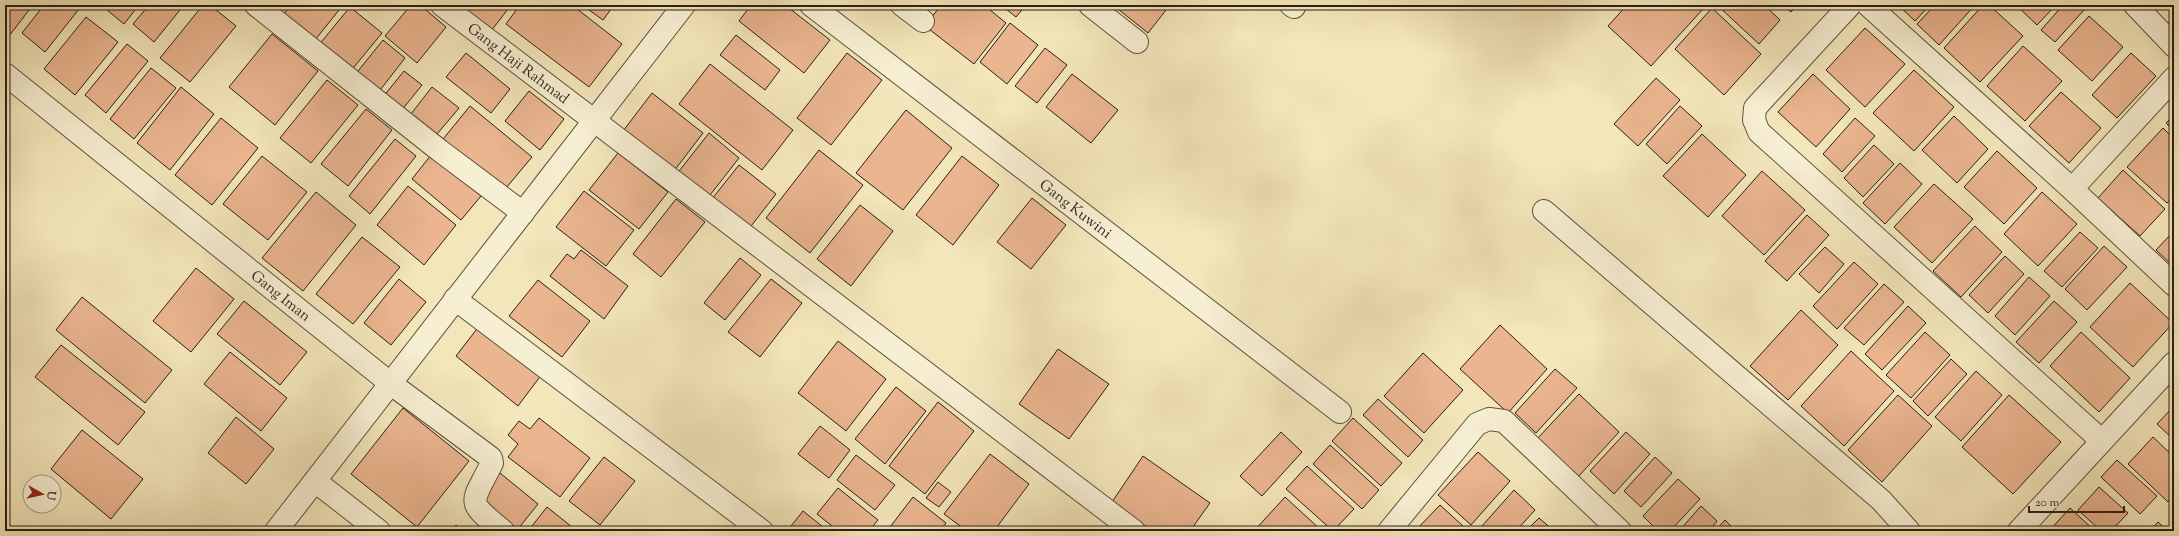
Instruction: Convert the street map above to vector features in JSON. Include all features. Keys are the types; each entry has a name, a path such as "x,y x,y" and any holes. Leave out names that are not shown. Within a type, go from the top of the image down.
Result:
{"street":[{"path":"256,5 439,150 523,213"},
{"name":"Gang Haji Rahmad","path":"442,5 1134,531"},
{"path":"276,531 455,299 596,121 684,5"},
{"name":"Gang Kuwini","path":"812,5 1340,412"},
{"path":"902,5 923,21"},
{"path":"1090,5 1137,42"},
{"path":"1850,5 1755,108 1754,120 1759,132 2101,440"},
{"path":"1868,5 2072,189 2174,285"},
{"path":"2135,5 2174,46"},
{"name":"Gang Iman","path":"5,74 390,383 491,458 492,463 474,499 475,506 503,531"},
{"path":"2072,189 2174,78"},
{"path":"1544,211 1881,500 1909,531"},
{"path":"455,299 762,531"},
{"path":"2019,531 2101,440 2174,363"},
{"path":"1389,531 1477,424 1489,419 1504,421 1620,531"},
{"path":"315,481 379,531"}],"building":[{"path":"9,5 33,5 9,36 5,32 5,10"},
{"path":"44,5 74,5 79,9 45,52 22,33"},
{"path":"101,5 139,5 124,24"},
{"path":"149,5 184,5 154,42 133,24"},
{"path":"203,5 210,5 236,26 190,82 160,58"},
{"path":"291,5 343,5 311,45 280,19"},
{"path":"411,5 420,5 446,27 417,63 385,36"},
{"path":"449,5 511,5 488,35"},
{"path":"520,5 572,5 622,44 589,87 506,24"},
{"path":"582,5 614,5 603,20"},
{"path":"751,5 785,5 830,40 804,73 739,21"},
{"path":"941,5 984,5 1006,23 974,64 925,26"},
{"path":"1001,5 1026,5 1016,17"},
{"path":"1113,5 1170,5 1148,33"},
{"path":"1627,5 1699,5 1703,9 1651,66 1608,26"},
{"path":"1717,5 1764,5 1780,20 1759,44"},
{"path":"1783,5 1798,5 1791,12"},
{"path":"1898,5 1930,5 1915,21"},
{"path":"1935,5 1975,5 1939,45 1917,24"},
{"path":"1983,5 1989,5 2023,36 1980,82 1944,48"},
{"path":"2016,5 2056,5 2037,25"},
{"path":"2063,5 2079,5 2084,10 2055,42 2041,30"},
{"path":"350,7 382,33 350,72 318,46"},
{"path":"1712,8 1761,54 1724,95 1675,49"},
{"path":"2089,16 2123,47 2092,81 2058,50"},
{"path":"86,17 118,42 75,95 44,69"},
{"path":"1010,23 1038,45 1007,84 980,62"},
{"path":"1865,28 1905,64 1865,107 1826,70"},
{"path":"272,34 318,71 275,125 229,87"},
{"path":"736,35 780,70 765,90 720,55"},
{"path":"383,40 405,58 377,94 354,76"},
{"path":"127,44 148,61 106,113 85,95"},
{"path":"2023,46 2062,81 2025,121 1987,86"},
{"path":"1045,48 1067,65 1037,103 1015,86"},
{"path":"466,53 510,89 491,113 446,77"},
{"path":"847,53 882,80 831,145 797,118"},
{"path":"2131,53 2156,76 2117,118 2092,95"},
{"path":"710,64 793,130 762,170 679,104"},
{"path":"151,68 176,88 134,139 110,119"},
{"path":"1914,70 1954,107 1914,151 1873,113"},
{"path":"404,71 422,85 401,111 383,97"},
{"path":"1072,74 1118,110 1091,143 1046,107"},
{"path":"1813,74 1850,109 1816,147 1778,112"},
{"path":"1656,78 1680,100 1638,146 1614,124"},
{"path":"327,80 358,105 311,163 280,138"},
{"path":"181,87 214,114 170,170 137,143"},
{"path":"432,87 459,108 432,140 407,119"},
{"path":"529,91 564,119 540,150 505,121"},
{"path":"2061,92 2101,128 2069,163 2029,126"},
{"path":"652,93 703,133 674,171 623,131"},
{"path":"470,106 532,157 501,194 439,144"},
{"path":"1680,106 1702,126 1667,164 1646,144"},
{"path":"366,109 392,130 348,186 321,164"},
{"path":"906,110 952,148 903,210 856,173"},
{"path":"2174,115 2174,131 2166,123"},
{"path":"1954,116 1988,149 1957,183 1922,150"},
{"path":"221,118 258,148 212,205 175,175"},
{"path":"1855,118 1875,136 1842,172 1823,154"},
{"path":"2163,128 2174,139 2174,196 2167,203 2127,167"},
{"path":"709,133 739,158 707,199 676,175"},
{"path":"1702,134 1746,175 1708,217 1663,176"},
{"path":"395,139 416,156 370,214 349,196"},
{"path":"1874,145 1894,164 1863,197 1844,178"},
{"path":"819,150 863,185 810,253 766,218"},
{"path":"1997,151 2037,188 2004,224 1964,187"},
{"path":"618,153 668,192 639,229 589,190"},
{"path":"431,155 481,196 461,220 412,179"},
{"path":"262,156 307,192 268,240 223,204"},
{"path":"962,156 999,185 953,245 916,215"},
{"path":"1900,163 1922,184 1885,224 1863,203"},
{"path":"739,165 776,194 748,230 711,200"},
{"path":"2123,170 2165,209 2140,236 2098,198"},
{"path":"1762,171 1805,210 1764,255 1722,216"},
{"path":"1934,184 1973,219 1932,263 1894,227"},
{"path":"408,186 456,225 424,265 377,225"},
{"path":"584,191 634,230 606,266 556,227"},
{"path":"316,192 356,225 303,291 262,258"},
{"path":"2042,192 2077,224 2038,266 2004,234"},
{"path":"1032,198 1066,225 1031,269 997,242"},
{"path":"676,199 705,222 661,277 633,254"},
{"path":"860,205 893,231 851,286 817,259"},
{"path":"1807,215 1829,235 1787,281 1765,261"},
{"path":"1975,226 2002,252 1961,297 1933,271"},
{"path":"2174,231 2174,267 2156,250"},
{"path":"2080,232 2098,248 2062,287 2044,271"},
{"path":"362,237 400,267 353,324 316,294"},
{"path":"2104,246 2127,267 2087,310 2065,289"},
{"path":"1825,247 1844,264 1819,293 1799,274"},
{"path":"581,250 628,286 604,319 550,276 567,254 574,259"},
{"path":"2005,256 2024,274 1988,313 1969,295"},
{"path":"740,258 761,275 725,320 704,303"},
{"path":"1854,262 1878,284 1837,329 1813,306"},
{"path":"196,268 234,299 191,352 153,321"},
{"path":"2029,277 2050,296 2015,335 1995,316"},
{"path":"399,279 426,302 391,345 364,323"},
{"path":"771,279 802,303 760,357 728,332"},
{"path":"538,280 590,321 562,357 509,316"},
{"path":"2130,283 2173,323 2133,367 2090,327"},
{"path":"1884,284 1904,302 1864,345 1844,328"},
{"path":"82,297 172,370 145,403 56,330"},
{"path":"244,301 307,352 280,385 217,334"},
{"path":"2054,301 2077,322 2039,363 2016,342"},
{"path":"1908,306 1926,323 1882,370 1865,354"},
{"path":"1801,310 1838,345 1788,400 1750,366"},
{"path":"480,325 542,374 518,406 456,356"},
{"path":"1500,325 1547,369 1508,413 1460,369"},
{"path":"1925,332 1950,355 1911,398 1886,375"},
{"path":"2081,332 2130,378 2099,412 2050,366"},
{"path":"838,341 886,379 846,431 798,393"},
{"path":"61,345 145,412 118,445 35,377"},
{"path":"1058,349 1109,384 1069,439 1019,404"},
{"path":"1851,351 1894,391 1844,446 1801,406"},
{"path":"230,352 287,398 261,431 204,384"},
{"path":"1423,353 1463,390 1424,433 1384,396"},
{"path":"1951,359 1967,374 1928,416 1913,401"},
{"path":"1555,369 1577,388 1536,433 1515,413"},
{"path":"1976,371 2002,395 1961,441 1935,417"},
{"path":"896,387 926,411 885,464 855,439"},
{"path":"1579,394 1619,432 1578,477 1537,439"},
{"path":"1898,395 1932,426 1882,482 1848,450"},
{"path":"2009,395 2061,442 2013,494 1962,447"},
{"path":"1378,399 1423,440 1408,457 1363,415"},
{"path":"938,402 974,431 925,494 889,466"},
{"path":"2174,406 2174,440 2157,424"},
{"path":"403,408 469,461 417,527 351,474"},
{"path":"236,417 274,449 246,484 208,453"},
{"path":"539,418 590,458 560,497 508,457 518,444 508,435 519,421 530,429"},
{"path":"1353,418 1402,463 1381,486 1332,441"},
{"path":"820,426 850,450 829,478 798,454"},
{"path":"82,430 143,479 111,519 62,478 62,474 57,474 51,469"},
{"path":"1281,432 1302,452 1262,496 1240,476"},
{"path":"1626,432 1650,454 1614,494 1590,471"},
{"path":"2153,437 2174,457 2174,495 2168,502 2128,464"},
{"path":"1330,445 1379,490 1362,509 1313,464"},
{"path":"1478,452 1510,481 1471,525 1438,495"},
{"path":"990,454 1029,484 994,531 967,531 944,514"},
{"path":"856,455 895,485 875,510 837,480"},
{"path":"1143,456 1210,503 1190,531 1152,531 1112,502"},
{"path":"604,457 635,481 600,525 569,501"},
{"path":"1655,457 1672,473 1641,507 1624,491"},
{"path":"2117,460 2157,496 2140,514 2101,477"},
{"path":"1307,466 1354,509 1333,531 1286,489"},
{"path":"500,473 538,504 518,529 480,499"},
{"path":"1678,479 1700,499 1670,531 1658,531 1643,516"},
{"path":"938,482 951,492 939,507 926,498"},
{"path":"2099,487 2128,513 2111,531 2101,531 2078,510"},
{"path":"838,488 878,520 869,531 838,531 817,514"},
{"path":"1514,490 1535,510 1516,531 1487,531 1482,526"},
{"path":"913,497 946,523 940,531 895,531 890,527"},
{"path":"1285,497 1322,531 1254,531"},
{"path":"1440,505 1463,526 1458,531 1415,531"},
{"path":"1701,506 1717,521 1709,531 1679,531"},
{"path":"547,507 577,531 528,531"},
{"path":"2070,508 2095,531 2049,531"},
{"path":"803,511 828,531 787,531"},
{"path":"1539,518 1554,531 1526,531"},
{"path":"1725,520 1736,531 1715,531"},
{"path":"2158,522 2168,531 2150,531"},
{"path":"456,525 463,531 452,531"}]}
